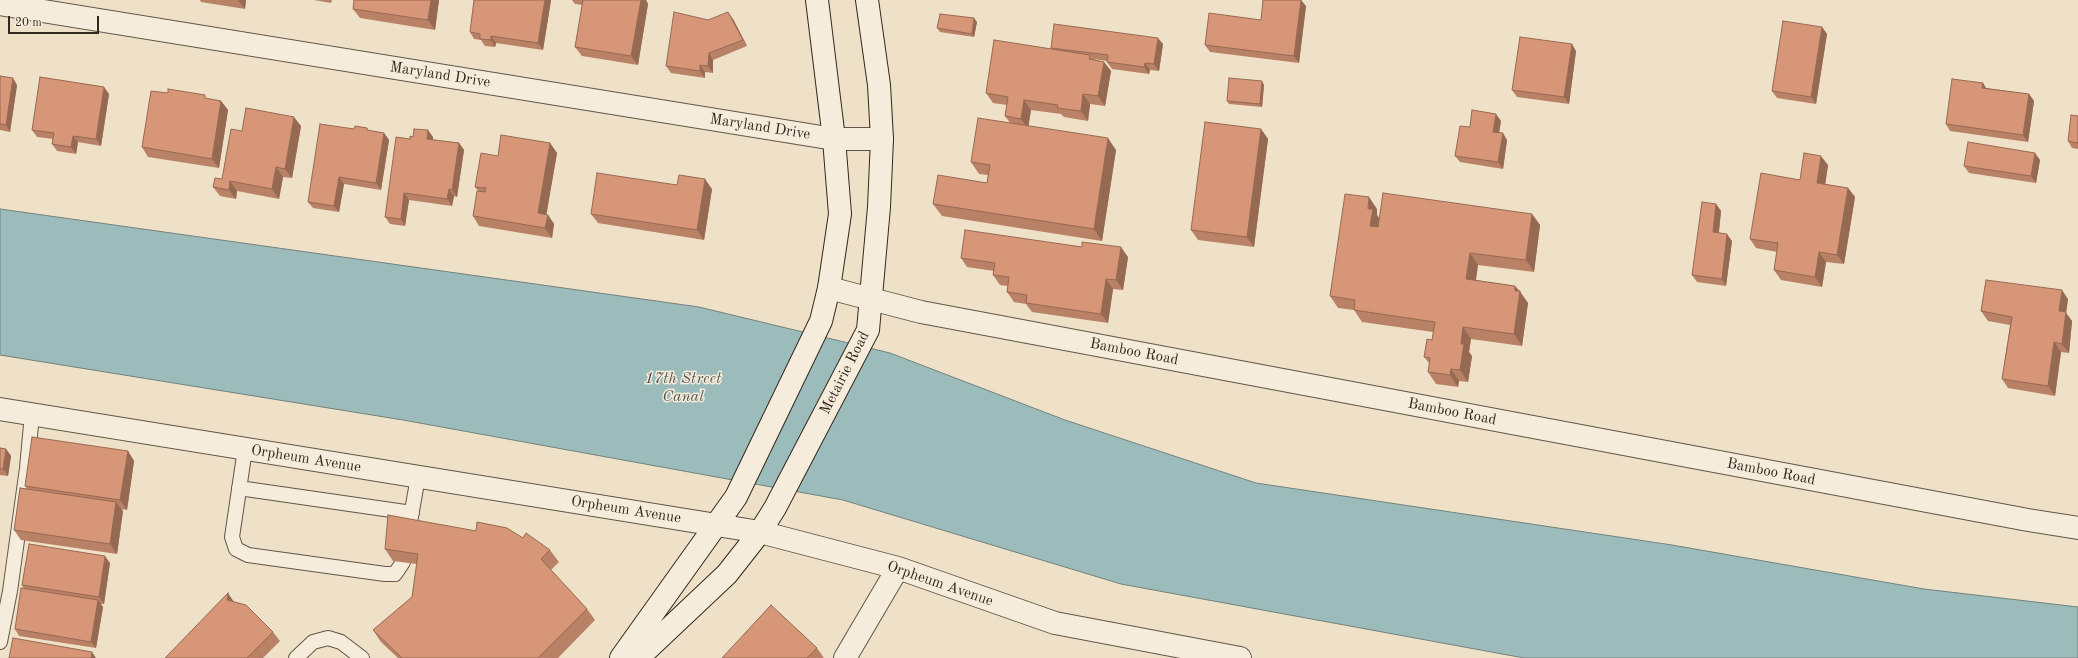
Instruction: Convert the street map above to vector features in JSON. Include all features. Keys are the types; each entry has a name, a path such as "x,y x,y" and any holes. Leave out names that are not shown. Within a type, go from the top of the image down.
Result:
{"street":[{"path":"621,658 718,525 736,497 821,321 829,288 840,214 834,139 817,0"},
{"name":"Metairie Road","path":"638,658 727,574 760,532 775,508 868,330 879,207 882,139 879,85 867,0"},
{"name":"Maryland Drive","path":"0,4 834,139 882,139"},
{"name":"Bamboo Road","path":"829,288 870,300 944,317 2012,517 2078,528"},
{"name":"Orpheum Avenue","path":"0,409 760,532 898,568 1055,623 1240,658"},
{"path":"845,658 898,568"}],"lane":[{"path":"0,642 11,583 27,468 32,414"},
{"path":"245,449 232,538 236,549 248,555 385,574 395,574 403,562"},
{"path":"409,529 418,477"},
{"path":"239,488 412,513"},
{"path":"296,658 313,642 328,638 341,642 362,658"}],"water":[{"name":"17th Street Canal","path":"0,209 699,307 890,353 1065,420 1256,483 1672,545 1924,589 2078,607 2078,658 1524,658 1121,584 843,500 403,420 0,355"}],"building":[{"path":"354,0 431,0 428,20 353,9"},
{"path":"474,0 545,0 538,43 491,36 491,40 480,39 480,34 470,32"},
{"path":"583,0 641,0 631,56 575,47"},
{"path":"1263,0 1301,0 1294,56 1205,45 1209,13 1261,20"},
{"path":"674,12 708,20 728,12 743,40 709,53 708,66 700,65 700,71 666,66"},
{"path":"940,14 974,18 972,34 937,28"},
{"path":"1783,21 1822,27 1811,97 1772,91"},
{"path":"1054,24 1158,38 1154,64 1145,63 1144,67 1107,62 1108,55 1051,48"},
{"path":"1520,37 1572,44 1564,97 1512,90"},
{"path":"994,40 1090,55 1089,59 1104,62 1098,96 1083,94 1081,111 1057,108 1058,105 1024,100 1021,119 1005,116 1008,97 986,93"},
{"path":"0,76 13,78 6,125 0,124"},
{"path":"40,77 104,87 96,139 73,136 71,147 52,144 54,133 32,130"},
{"path":"1229,78 1262,81 1260,104 1227,101"},
{"path":"1952,79 1983,83 1982,88 2029,94 2023,135 1946,124"},
{"path":"168,89 205,95 205,98 221,101 212,159 142,147 151,91 168,93"},
{"path":"246,108 294,117 285,169 276,167 272,189 230,181 229,190 213,187 215,178 222,179 231,129 242,131"},
{"path":"1472,110 1496,114 1493,132 1503,133 1498,162 1455,156 1460,126 1470,127"},
{"path":"2071,115 2078,116 2078,143 2068,141"},
{"path":"978,118 1108,138 1094,229 933,204 938,175 987,183 990,165 971,162"},
{"path":"1205,122 1261,129 1247,237 1191,230"},
{"path":"320,124 354,129 355,126 384,133 376,183 339,177 334,206 308,202"},
{"path":"414,129 428,130 427,139 459,143 452,190 449,189 447,199 404,193 401,219 385,217 396,137 410,139 410,136 413,137"},
{"path":"501,135 550,143 538,213 548,215 545,228 473,216 477,191 485,192 486,188 475,187 481,153 498,156"},
{"path":"1968,142 2035,153 2031,176 1964,166"},
{"path":"1804,153 1821,156 1817,183 1848,188 1837,255 1819,252 1815,277 1774,270 1778,243 1750,239 1761,173 1800,180"},
{"path":"597,173 677,185 679,175 705,179 697,230 591,214"},
{"path":"1383,193 1532,214 1526,260 1470,253 1466,279 1515,286 1515,291 1520,291 1514,334 1463,327 1461,344 1464,344 1460,370 1451,369 1450,375 1428,372 1430,358 1424,357 1427,339 1432,340 1435,322 1354,310 1355,300 1330,296 1345,194 1369,197 1368,209 1373,209 1370,226 1378,227"},
{"path":"1702,202 1716,204 1713,232 1727,234 1722,279 1692,275"},
{"path":"965,230 1082,247 1082,242 1121,247 1116,280 1106,279 1101,314 1026,303 1027,295 1007,292 1009,277 993,275 995,263 961,258"},
{"path":"1986,280 2062,290 2059,311 2066,312 2062,344 2054,342 2048,386 2002,379 2012,317 1981,311"},
{"path":"32,437 128,451 120,500 25,486"},
{"path":"0,448 6,449 3,469 0,469"},
{"path":"20,488 116,502 110,544 14,530"},
{"path":"388,515 476,531 477,522 507,528 523,538 526,533 550,550 541,559 587,609 538,658 402,658 373,630 412,597 418,554 385,549"},
{"path":"29,544 105,556 99,597 22,585"},
{"path":"21,588 98,600 91,642 15,629"},
{"path":"228,593 227,600 246,605 273,632 247,658 165,658"},
{"path":"771,605 817,648 807,658 722,658"},
{"path":"13,638 92,652 91,658 9,658"}]}
